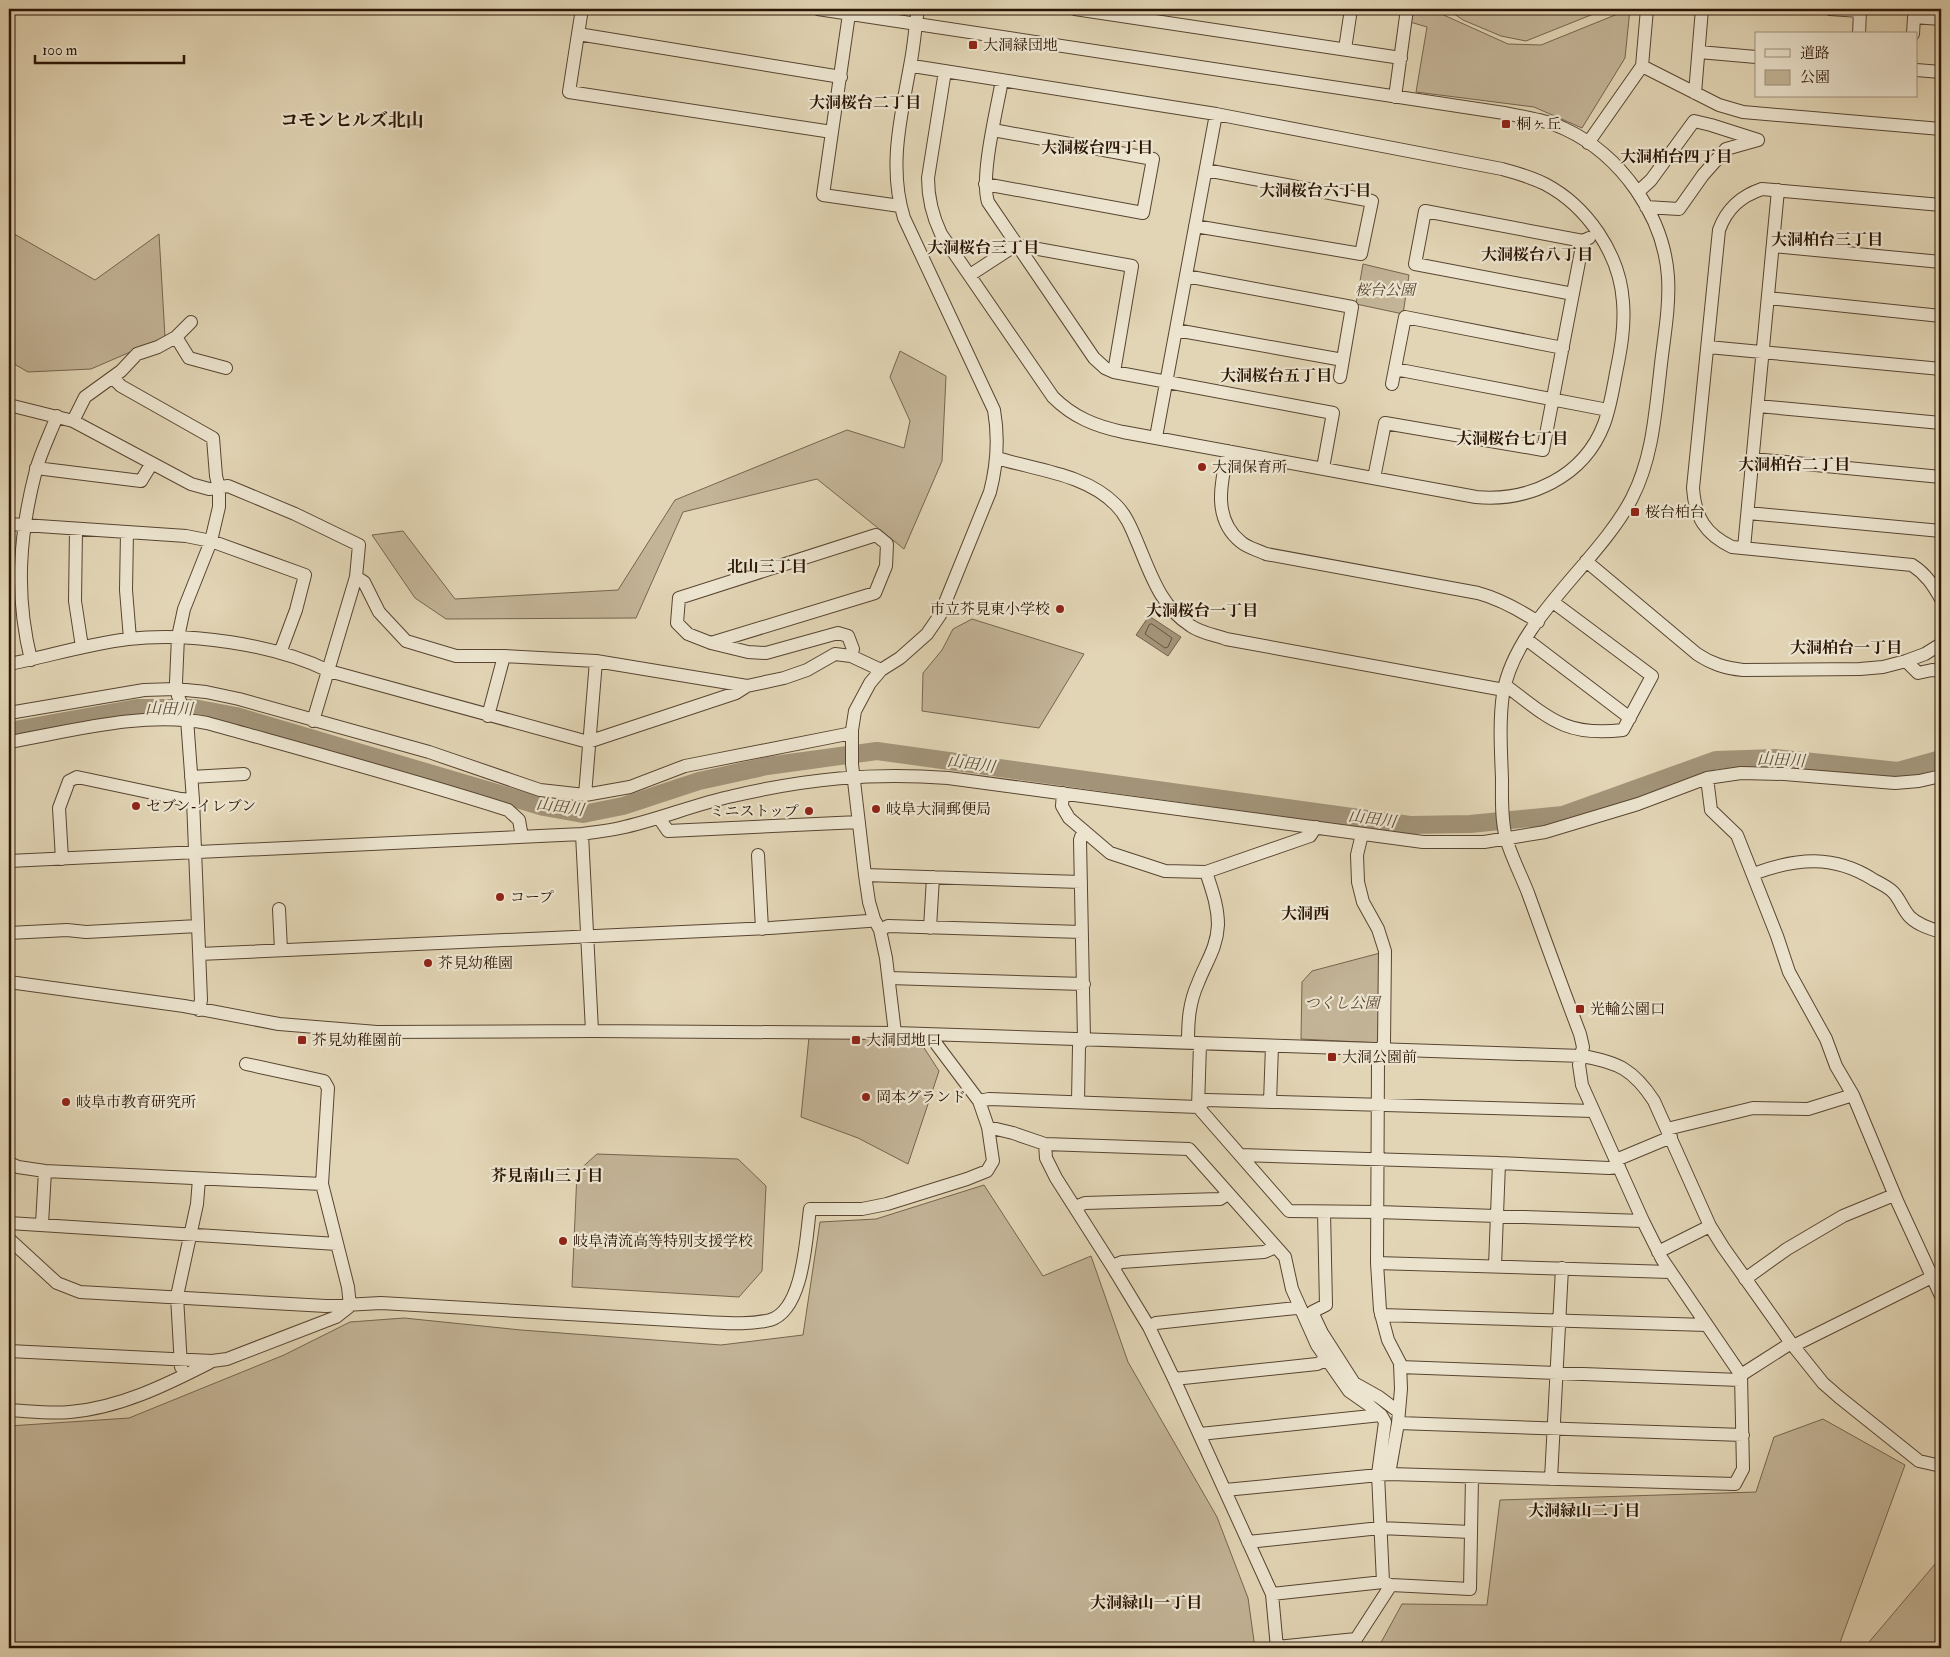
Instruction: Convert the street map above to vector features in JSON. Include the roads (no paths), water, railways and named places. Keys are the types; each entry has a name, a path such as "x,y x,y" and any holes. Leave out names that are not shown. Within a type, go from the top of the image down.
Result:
{"street":[{"path":"582,9 570,92 832,132"},
{"path":"818,9 1504,112 1540,120 1567,130 1588,143 1619,169 1638,192 1657,228 1665,254 1668,277 1667,312 1652,444 1642,477 1620,519 1538,622 1513,663 1504,688 1500,727 1502,803 1506,833 1580,1034 1583,1047 1579,1065 1582,1084 1593,1112 1658,1252 1740,1377 1743,1469 1736,1484 1383,1474 1225,1490"},
{"path":"895,1033 888,978 877,925 869,902 865,875 852,770 851,738 854,711 870,682 882,670 900,658 928,634 940,615 990,492 996,458 997,425 994,410 900,206 895,166 896,149 918,9"},
{"path":"1075,9 1401,58"},
{"path":"1345,49 1352,9"},
{"path":"1395,97 1407,9"},
{"path":"1588,143 1642,66 1647,9"},
{"path":"1695,93 1702,9"},
{"path":"1830,9 1860,11 1859,32"},
{"path":"849,14 823,195 900,206"},
{"path":"1913,32 1914,17 1941,19"},
{"path":"578,34 841,77"},
{"path":"1699,52 1755,57"},
{"path":"910,66 945,71 1216,114 1502,169 1523,174 1545,184 1562,194 1579,209 1598,233 1611,254 1618,274 1623,301 1622,340 1604,425 1592,446 1577,464 1561,477 1527,494 1495,499 1105,428 1086,421 1066,410 1053,397 941,234 933,217 928,196 928,178 945,71"},
{"path":"1642,66 1719,105 1742,112 1941,129"},
{"path":"1918,70 1941,72"},
{"path":"1002,80 985,193 988,202 1016,245 1094,358 1105,368 1114,372 1333,413 1323,468"},
{"path":"1156,437 1216,114"},
{"path":"1638,192 1651,180 1694,121 1758,140 1726,149 1703,174 1680,210 1646,207"},
{"path":"985,184 1142,213 1153,160 993,130"},
{"path":"1196,226 1361,254 1372,201 1206,170"},
{"path":"1941,205 1762,189 1747,194 1732,206 1722,220 1719,230 1693,488 1695,506 1700,519 1710,531 1732,547 1912,565 1937,581 1941,599"},
{"path":"1744,548 1778,190"},
{"path":"1573,294 1415,264 1425,211 1583,241 1598,233"},
{"path":"1374,478 1385,423 1543,450 1583,241"},
{"path":"970,276 1016,245 1132,266 1114,372"},
{"path":"1773,246 1941,262"},
{"path":"1186,276 1352,307 1340,377"},
{"path":"1768,298 1941,316"},
{"path":"1392,384 1405,317 1562,348"},
{"path":"73,420 85,397 113,378 137,354 158,347 176,337 192,322"},
{"path":"1176,330 1343,360"},
{"path":"176,337 189,358 226,368"},
{"path":"1708,347 1941,369"},
{"path":"1395,369 1608,410"},
{"path":"113,378 121,386 213,438 216,476 220,488 219,507 211,541 184,609 178,637 178,693 186,716 193,800 202,1000 199,1010"},
{"path":"9,404 73,420 191,484 209,489 228,486 295,514 359,545 356,578 313,721"},
{"path":"1758,406 1941,423"},
{"path":"31,660 24,631 20,600 24,525 36,468 57,416"},
{"path":"1228,451 1221,488 1222,508 1228,526 1240,542 1266,554 1478,593 1510,605 1538,622"},
{"path":"996,458 1084,484 1101,493 1116,505 1128,521 1158,592 1171,610 1191,626 1226,638 1504,688 1554,722 1582,731 1601,733 1623,730 1652,676 1553,602"},
{"path":"1753,459 1941,477"},
{"path":"36,468 141,481 152,463"},
{"path":"1748,513 1941,530"},
{"path":"9,524 186,536 211,541 305,575 296,610 280,653"},
{"path":"76,529 75,601 82,647"},
{"path":"127,532 126,590 130,639"},
{"path":"710,643 874,592 886,566 887,544 876,536 679,598 677,623 688,634 710,643 748,652 766,653 838,633 848,636 853,650 851,656"},
{"path":"1586,561 1697,654 1710,662 1726,668 1743,670 1860,669 1883,667 1925,654 1941,644"},
{"path":"356,578 364,582 380,612 406,641 456,656 504,656 596,661 747,686"},
{"path":"9,664 82,647 130,639 178,637 240,644 280,653 329,671 588,742 736,693 747,686 784,678 807,670 835,654 851,656 882,670"},
{"path":"1526,639 1630,718"},
{"path":"488,716 504,656"},
{"path":"585,795 596,661"},
{"path":"1906,661 1918,673 1932,670 1941,671"},
{"path":"9,713 144,690 178,693 206,692 239,699 429,752 540,790 585,795 630,787 685,766 851,738"},
{"path":"9,742 153,719 186,716 416,781 508,810 519,820 522,837"},
{"path":"9,861 582,834 618,829 731,796 852,770 931,777 1063,793 1423,842 1484,842 1506,833 1545,832 1585,822 1707,778 1741,773 1784,774 1895,783 1919,781 1941,776"},
{"path":"191,776 244,774"},
{"path":"62,859 58,808 69,781 76,777 180,799 193,800"},
{"path":"1707,778 1711,810 1737,835 1789,972 1826,1039 1836,1066 1853,1095 1894,1195 1941,1296"},
{"path":"1063,793 1062,806 1069,818 1110,853 1165,871 1206,872 1310,836 1316,827"},
{"path":"659,818 668,831 859,822"},
{"path":"1078,1101 1079,1046 1084,1039 1080,840 1083,831"},
{"path":"582,834 592,1031"},
{"path":"1362,834 1357,855 1358,882 1363,902 1378,929 1384,951 1384,1043 1378,1055 1377,1264 1381,1315 1388,1340 1400,1363 1398,1418 1383,1474"},
{"path":"758,855 762,928"},
{"path":"1753,874 1772,867 1803,861 1843,864 1858,870 1892,892 1911,918 1941,932"},
{"path":"1206,872 1216,903 1218,926 1213,953 1197,983 1188,1012 1194,1044 1198,1107 1289,1211 1378,1212 1642,1221"},
{"path":"865,875 1081,882"},
{"path":"930,928 933,877"},
{"path":"279,908 282,950"},
{"path":"199,954 762,928 868,921 877,925 888,926 1082,932"},
{"path":"9,934 66,930 86,932 198,926"},
{"path":"888,978 1084,984"},
{"path":"9,982 132,998 279,1024 377,1032 895,1033 1582,1056 1602,1059 1624,1068 1642,1082 1654,1101 1710,1226 1792,1345 1823,1383 1839,1398 1919,1461 1941,1466"},
{"path":"9,1239 57,1283 80,1292 177,1296 326,1306 381,1303 705,1322 750,1323 772,1319 780,1314 790,1302 798,1285 810,1209 862,1209 887,1204 987,1171 993,1161 988,1127 979,1101 937,1046 932,1035"},
{"path":"1270,1102 1272,1046"},
{"path":"246,1064 324,1081 328,1088 322,1184 350,1306"},
{"path":"1240,1155 1609,1168 1669,1133 1753,1108 1808,1109 1853,1095"},
{"path":"979,1101 989,1099 1078,1101 1198,1107 1206,1100 1593,1112"},
{"path":"988,1127 1045,1144 1189,1149 1286,1257 1292,1289 1317,1345 1349,1390 1381,1415 1385,1422 1380,1528 1387,1584 1353,1644 1277,1648 1272,1594 1200,1434 1149,1327 1056,1178 1046,1158 1045,1144"},
{"path":"9,1162 18,1167 45,1170 322,1184"},
{"path":"1495,1266 1499,1163"},
{"path":"42,1224 45,1170"},
{"path":"181,1377 177,1296 197,1204 198,1179"},
{"path":"1075,1207 1085,1203 1220,1199 1228,1194"},
{"path":"1745,1278 1787,1249 1843,1216 1894,1195"},
{"path":"1324,1212 1326,1305 1312,1312 1322,1333 1354,1383 1379,1397 1398,1418 1554,1428 1743,1434"},
{"path":"9,1223 337,1244"},
{"path":"1658,1252 1710,1226"},
{"path":"1112,1266 1122,1262 1264,1252 1276,1247"},
{"path":"1377,1264 1670,1272"},
{"path":"1551,1478 1562,1268"},
{"path":"1400,1367 1740,1377 1792,1345 1932,1277"},
{"path":"9,1351 180,1360 212,1361 228,1359 336,1317 350,1306"},
{"path":"1149,1327 1156,1323 1299,1306"},
{"path":"1381,1315 1706,1325"},
{"path":"1174,1379 1317,1364 1326,1360"},
{"path":"9,1410 68,1412 110,1406 181,1377 212,1361"},
{"path":"1200,1434 1381,1415"},
{"path":"1272,1594 1387,1584 1470,1589 1472,1477"},
{"path":"1248,1542 1380,1528 1471,1532"}],"water":[{"path":"1149,616 1181,637 1168,656 1136,635"}],"waterway":[{"name":"山田川","path":"9,731 137,708 194,708 236,716 544,807 583,814 623,806 699,781 767,766 877,751 1410,825 1470,824 1563,815 1716,760 1776,758 1898,771 1941,759"}],"place":[{"name":"大洞緑団地","path":"973,45"},
{"name":"桐ヶ丘","path":"1506,124"},
{"name":"大洞保育所","path":"1202,467"},
{"name":"桜台柏台","path":"1635,512"},
{"name":"市立芥見東小学校","path":"1060,609"},
{"name":"セブン-イレブン","path":"136,806"},
{"name":"岐阜大洞郵便局","path":"876,809"},
{"name":"ミニストップ","path":"809,811"},
{"name":"コープ","path":"500,897"},
{"name":"芥見幼稚園","path":"428,963"},
{"name":"光輪公園口","path":"1580,1009"},
{"name":"芥見幼稚園前","path":"302,1040"},
{"name":"大洞団地口","path":"856,1040"},
{"name":"大洞公園前","path":"1332,1057"},
{"name":"岡本グランド","path":"866,1097"},
{"name":"岐阜市教育研究所","path":"66,1102"},
{"name":"岐阜清流高等特別支援学校","path":"563,1241"}],"district":[{"name":"大洞桜台二丁目","path":"865,103"},
{"name":"コモンヒルズ北山","path":"352,120"},
{"name":"大洞桜台四丁目","path":"1097,148"},
{"name":"大洞柏台四丁目","path":"1676,157"},
{"name":"大洞桜台六丁目","path":"1315,191"},
{"name":"大洞柏台三丁目","path":"1827,240"},
{"name":"大洞桜台三丁目","path":"983,248"},
{"name":"大洞桜台八丁目","path":"1537,255"},
{"name":"大洞桜台五丁目","path":"1276,376"},
{"name":"大洞桜台七丁目","path":"1512,439"},
{"name":"大洞柏台二丁目","path":"1794,465"},
{"name":"北山三丁目","path":"767,567"},
{"name":"大洞桜台一丁目","path":"1202,611"},
{"name":"大洞柏台一丁目","path":"1846,648"},
{"name":"大洞西","path":"1305,914"},
{"name":"芥見南山三丁目","path":"547,1176"},
{"name":"大洞緑山二丁目","path":"1584,1511"},
{"name":"大洞緑山一丁目","path":"1146,1603"}],"park label":[{"name":"桜台公園","path":"1385,290"},
{"name":"つくし公園","path":"1342,1003"}]}
